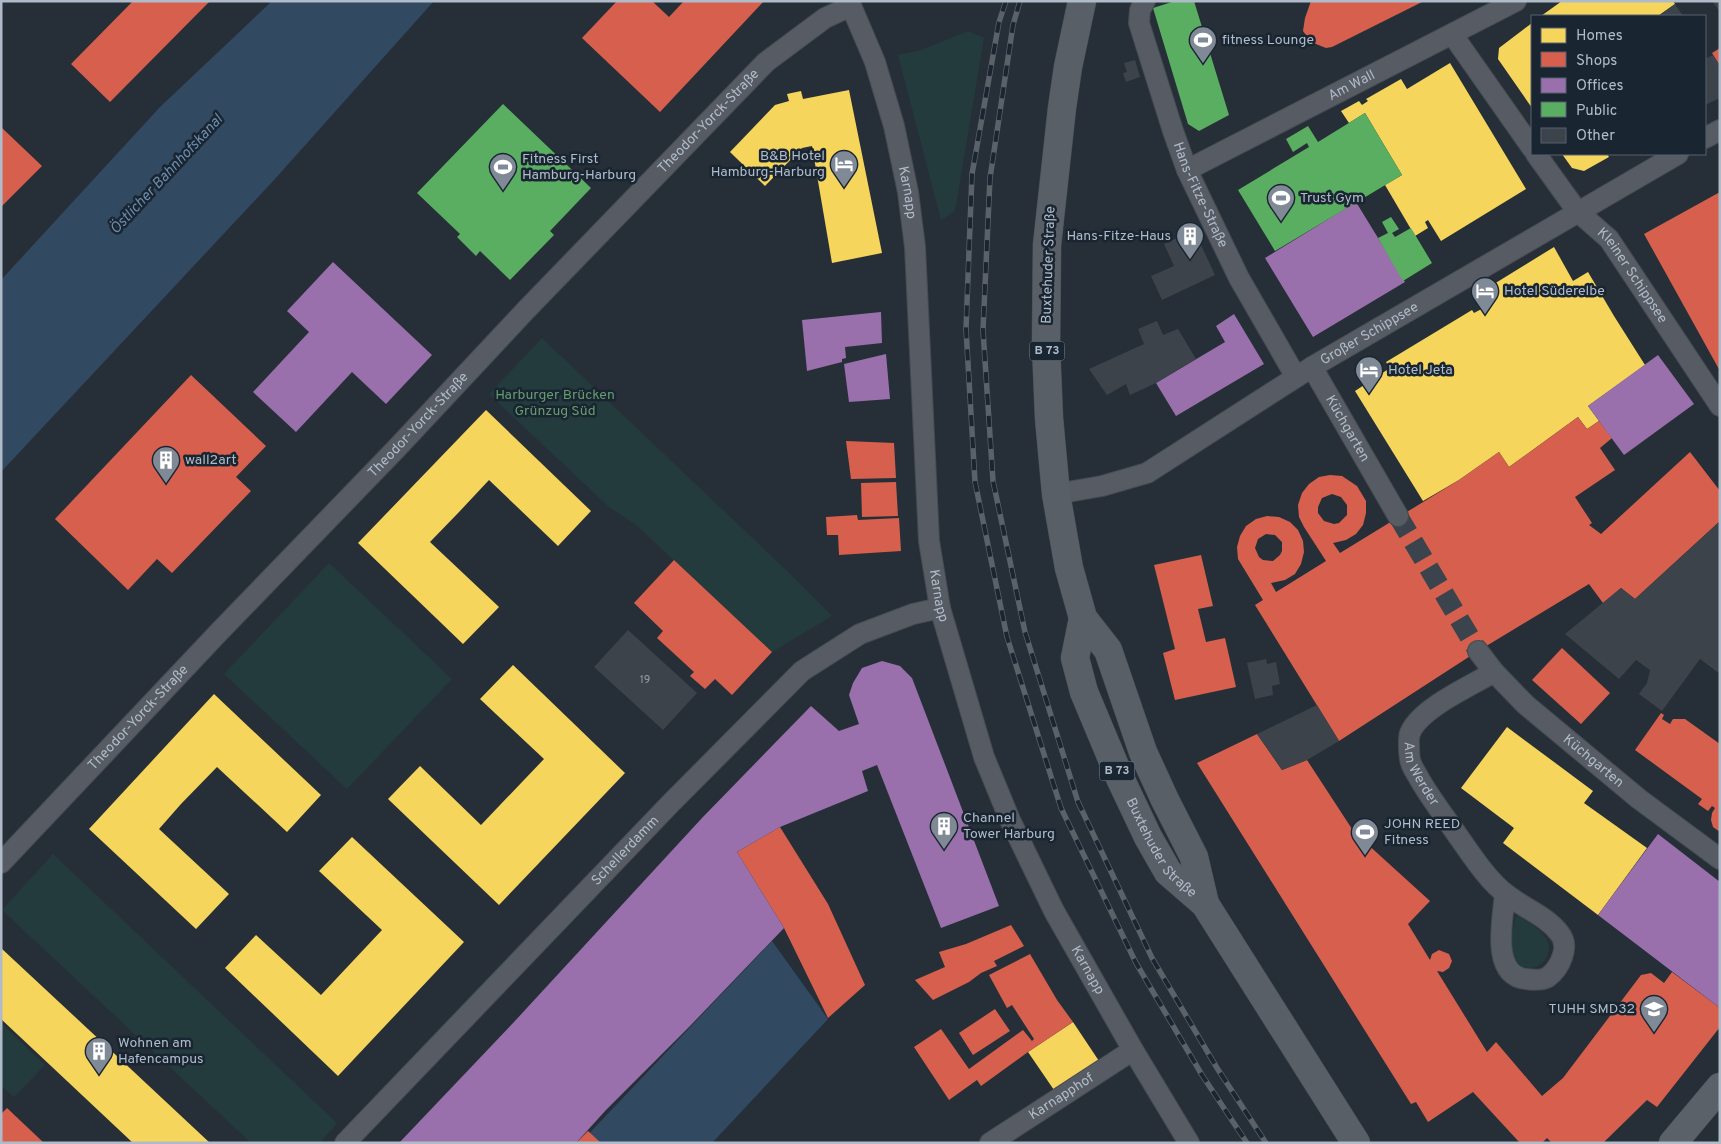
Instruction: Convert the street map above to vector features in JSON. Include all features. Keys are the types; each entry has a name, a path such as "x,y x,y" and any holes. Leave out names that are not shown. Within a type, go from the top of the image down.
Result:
{"main road":[{"name":"Buxtehuder Straße","path":"1082,1 1065,91 1047,245 1046,346 1049,418 1056,494 1069,568 1083,618 1108,650 1143,752 1164,800 1194,857 1205,904"},
{"name":"Buxtehuder Straße","path":"1083,618 1075,658 1084,692 1133,806 1168,872 1205,904 1356,1143"},
{"path":"1673,1143 1720,1087"}],"street":[{"name":"Hans-Fitze-Straße","path":"1145,1 1140,10 1139,22 1187,170 1239,278 1304,372"},
{"name":"Am Wall","path":"1187,170 1516,1"},
{"name":"Karnapp","path":"850,4 881,80 894,126 908,192 915,247 929,541 940,608 984,757 1010,820 1054,911 1133,1050 1189,1143"},
{"name":"Theodor-Yorck-Straße","path":"1,864 526,310 766,62 825,18 850,4"},
{"path":"1452,34 1531,147"},
{"path":"1706,137 1720,130"},
{"name":"Kleiner Schippsee","path":"1537,155 1577,212 1609,239 1720,406"},
{"name":"Großer Schippsee","path":"1056,494 1102,486 1147,473 1304,372 1676,155"},
{"name":"Küchgarten","path":"1304,372 1398,516"},
{"name":"Schellerdamm","path":"345,1143 670,804 802,671 860,634 913,614 940,608"},
{"name":"Küchgarten","path":"1478,651 1494,672 1526,705 1639,799 1720,859"},
{"name":"Am Werder","path":"1494,672 1424,713 1409,734 1409,744 1410,762 1429,796 1471,854 1505,894"},
{"name":"Karnapphof","path":"990,1143 1133,1050"}],"green space":[{"path":"968,31 984,38 955,211 941,220 898,55 921,50"},
{"name":"Harburger Brücken Grünzug Süd","path":"542,338 832,616 772,652 635,524 609,507 489,394"},
{"path":"329,563 452,679 347,789 224,674"},
{"path":"53,854 337,1123 320,1143 251,1143 2,910"},
{"path":"1519,916 1541,932 1548,943 1549,951 1546,958 1535,967 1521,966 1515,960 1511,950 1515,917"},
{"path":"1,1023 45,1065 14,1097 1,1086"}],"water":[{"name":"Östlicher Bahnhofskanal","path":"272,1 434,1 274,180 1,472 1,280 160,107"},
{"path":"772,941 828,1019 712,1143 580,1143"}],"building: Homes":[{"path":"1562,1 1673,1 1675,4 1659,15 1542,15"},
{"path":"1531,24 1531,107 1498,59 1499,48"},
{"path":"1450,63 1526,189 1441,241 1428,220 1425,222 1428,228 1415,236 1385,185 1402,175 1365,113 1349,123 1341,111 1359,101 1362,105 1368,101 1366,99 1401,79 1407,89"},
{"path":"849,90 882,253 832,263 812,146 802,148 765,186 730,152 775,105 789,101 787,94 801,91 803,99"},
{"path":"1563,155 1608,155 1609,157 1584,171 1572,168"},
{"path":"1554,247 1573,281 1588,272 1645,365 1588,406 1599,421 1587,429 1578,417 1509,467 1499,452 1459,480 1423,501 1355,391 1390,368 1386,362 1472,310 1474,313 1489,305 1481,292"},
{"path":"486,410 591,511 558,546 489,480 430,542 499,607 463,644 358,543"},
{"path":"513,665 625,773 499,905 388,799 420,766 481,825 544,759 480,699"},
{"path":"214,694 321,795 287,832 217,767 181,804 159,829 229,894 196,929 89,829"},
{"path":"1507,727 1593,791 1584,803 1647,848 1598,915 1503,843 1514,828 1461,788"},
{"path":"352,837 464,942 338,1076 225,968 256,935 321,995 382,930 319,871"},
{"name":"Wohnen am Hafencampus","path":"1,948 210,1143 133,1143 1,1019"},
{"path":"1073,1022 1099,1061 1054,1090 1028,1052"}],"building: Shops":[{"path":"133,1 210,1 110,102 71,64"},
{"path":"617,1 652,1 669,17 684,1 764,1 660,112 582,38"},
{"path":"1311,1 1424,1 1332,47 1326,48 1311,42 1303,31"},
{"path":"1720,48 1720,66 1712,53"},
{"path":"1,127 42,166 1,207"},
{"path":"1720,192 1720,371 1644,234"},
{"name":"wall2art","path":"191,375 266,446 236,477 251,491 172,573 157,559 128,590 55,519"},
{"path":"1578,417 1587,429 1599,421 1612,438 1600,448 1615,470 1575,497 1592,523 1589,525 1601,534 1690,452 1720,491 1720,521 1635,599 1621,588 1603,603 1589,584 1478,651 1339,741 1255,605 1263,600 1238,559 1237,547 1240,536 1246,526 1256,519 1267,516 1279,517 1290,522 1298,530 1303,541 1304,552 1301,564 1295,574 1285,580 1271,583 1276,592 1326,561 1299,517 1298,505 1302,493 1309,484 1319,477 1330,475 1342,476 1357,486 1366,501 1363,525 1356,534 1346,540 1333,543 1340,553 1459,480 1499,452 1509,467","holes":["1332,494 1341,497 1347,505 1347,515 1339,523 1334,524 1324,521 1318,513 1318,507 1322,498","1266,534 1275,535 1282,542 1282,551 1273,561 1263,560 1259,557 1255,548 1258,539"]},
{"path":"846,441 894,443 896,478 851,479"},
{"path":"896,482 898,516 862,517 861,483"},
{"path":"857,515 858,520 899,518 901,551 839,555 838,535 827,535 826,517"},
{"path":"1201,555 1213,606 1198,609 1206,642 1225,638 1236,687 1175,700 1163,653 1175,649 1154,565"},
{"path":"674,560 772,652 732,695 715,679 705,689 690,676 694,672 657,638 663,631 634,603"},
{"path":"1562,648 1610,693 1581,724 1532,680"},
{"path":"1661,713 1664,715 1662,719 1670,724 1673,719 1685,719 1720,744 1720,832 1713,827 1711,820 1715,808 1712,806 1708,811 1698,804 1702,799 1635,750"},
{"path":"1257,734 1282,770 1307,760 1354,832 1430,901 1408,924 1430,960 1432,954 1439,950 1449,954 1452,961 1449,968 1443,972 1437,971 1487,1052 1496,1042 1542,1096 1563,1078 1641,975 1651,973 1664,983 1672,972 1720,1008 1720,1027 1657,1107 1647,1100 1603,1143 1552,1143 1547,1138 1542,1143 1520,1143 1473,1092 1428,1122 1416,1102 1411,1104 1197,763"},
{"path":"780,827 828,904 865,985 828,1018 784,928 737,852"},
{"path":"1011,925 1024,946 994,961 997,966 933,1000 915,980 945,967 939,952 966,944"},
{"path":"1030,954 1057,1000 1073,1022 981,1086 977,1080 949,1100 914,1047 941,1029 969,1069 1023,1030 1032,1041 1034,1039 1012,1005 1007,1008 989,975"},
{"path":"995,1009 1010,1031 973,1055 959,1033"},
{"path":"7,1108 44,1143 1,1143 1,1114"},
{"path":"588,1131 601,1143 576,1143"}],"building: Offices":[{"path":"1356,202 1405,282 1313,337 1265,258"},
{"path":"333,262 432,355 386,404 352,372 296,432 253,392 309,332 287,311"},
{"path":"881,312 882,343 845,347 846,358 842,359 842,362 807,371 802,320"},
{"path":"1234,314 1264,364 1176,416 1156,383 1225,342 1216,326"},
{"path":"886,354 890,399 849,402 844,364"},
{"path":"1658,355 1694,404 1624,455 1588,406"},
{"path":"882,661 900,666 912,678 999,906 941,928 877,765 862,771 868,791 780,827 737,852 784,928 576,1143 399,1143 514,1022 702,818 811,706 839,731 859,724 849,695 853,683 862,668"},
{"path":"1658,834 1720,882 1720,1008 1598,915"}],"building: Public":[{"path":"1175,1 1194,1 1229,115 1199,131 1188,124 1153,8"},
{"name":"Fitness First Hamburg-Harburg","path":"503,104 591,188 550,231 554,235 510,280 480,251 476,256 457,237 460,234 417,193"},
{"path":"1365,113 1402,175 1275,251 1238,190 1309,147 1307,143 1293,152 1286,139 1308,126 1318,142"},
{"path":"1391,217 1399,229 1392,233 1395,237 1411,228 1432,263 1403,281 1378,238 1388,233 1382,222"}],"building: Other":[{"path":"1712,1 1720,1 1720,12"},
{"path":"1675,4 1682,15 1659,15"},
{"path":"1713,55 1720,66 1720,98 1706,105 1706,58"},
{"path":"1135,60 1140,77 1126,82 1123,73 1127,72 1124,63"},
{"name":"Hans-Fitze-Haus","path":"1194,230 1215,275 1162,300 1151,276 1174,266 1164,244"},
{"path":"1157,321 1163,335 1178,329 1196,359 1156,383 1130,395 1126,384 1107,395 1089,369 1144,344 1138,329"},
{"path":"1718,523 1720,526 1720,674 1700,659 1662,711 1639,694 1647,683 1650,670 1636,660 1619,679 1565,634 1621,588 1635,599"},
{"path":"628,630 697,693 663,730 594,667"},
{"path":"1266,659 1267,664 1276,662 1280,684 1272,686 1273,695 1255,699 1247,663"},
{"path":"1317,705 1339,741 1307,760 1282,770 1257,734"}],"tunnel":[{"path":"1398,516 1478,651"}],"railway":[{"path":"1006,1 999,22 972,174 966,329 975,482 1007,637 1061,808 1136,963 1202,1075 1247,1143"},
{"path":"1020,1 1013,25 990,178 983,330 993,481 1025,632 1078,802 1152,958 1217,1068 1266,1143"}],"place":[{"name":"fitness Lounge","path":"1203,64"},
{"name":"B&B Hotel Hamburg-Harburg","path":"844,188"},
{"name":"Fitness First Hamburg-Harburg","path":"503,191"},
{"name":"Trust Gym","path":"1281,222"},
{"name":"Hans-Fitze-Haus","path":"1190,260"},
{"name":"Hotel Süderelbe","path":"1485,315"},
{"name":"Hotel Jeta","path":"1369,394"},
{"name":"wall2art","path":"166,484"},
{"name":"Channel Tower Harburg","path":"944,850"},
{"name":"JOHN REED Fitness","path":"1365,856"},
{"name":"TUHH SMD32","path":"1654,1033"},
{"name":"Wohnen am Hafencampus","path":"99,1075"}]}
